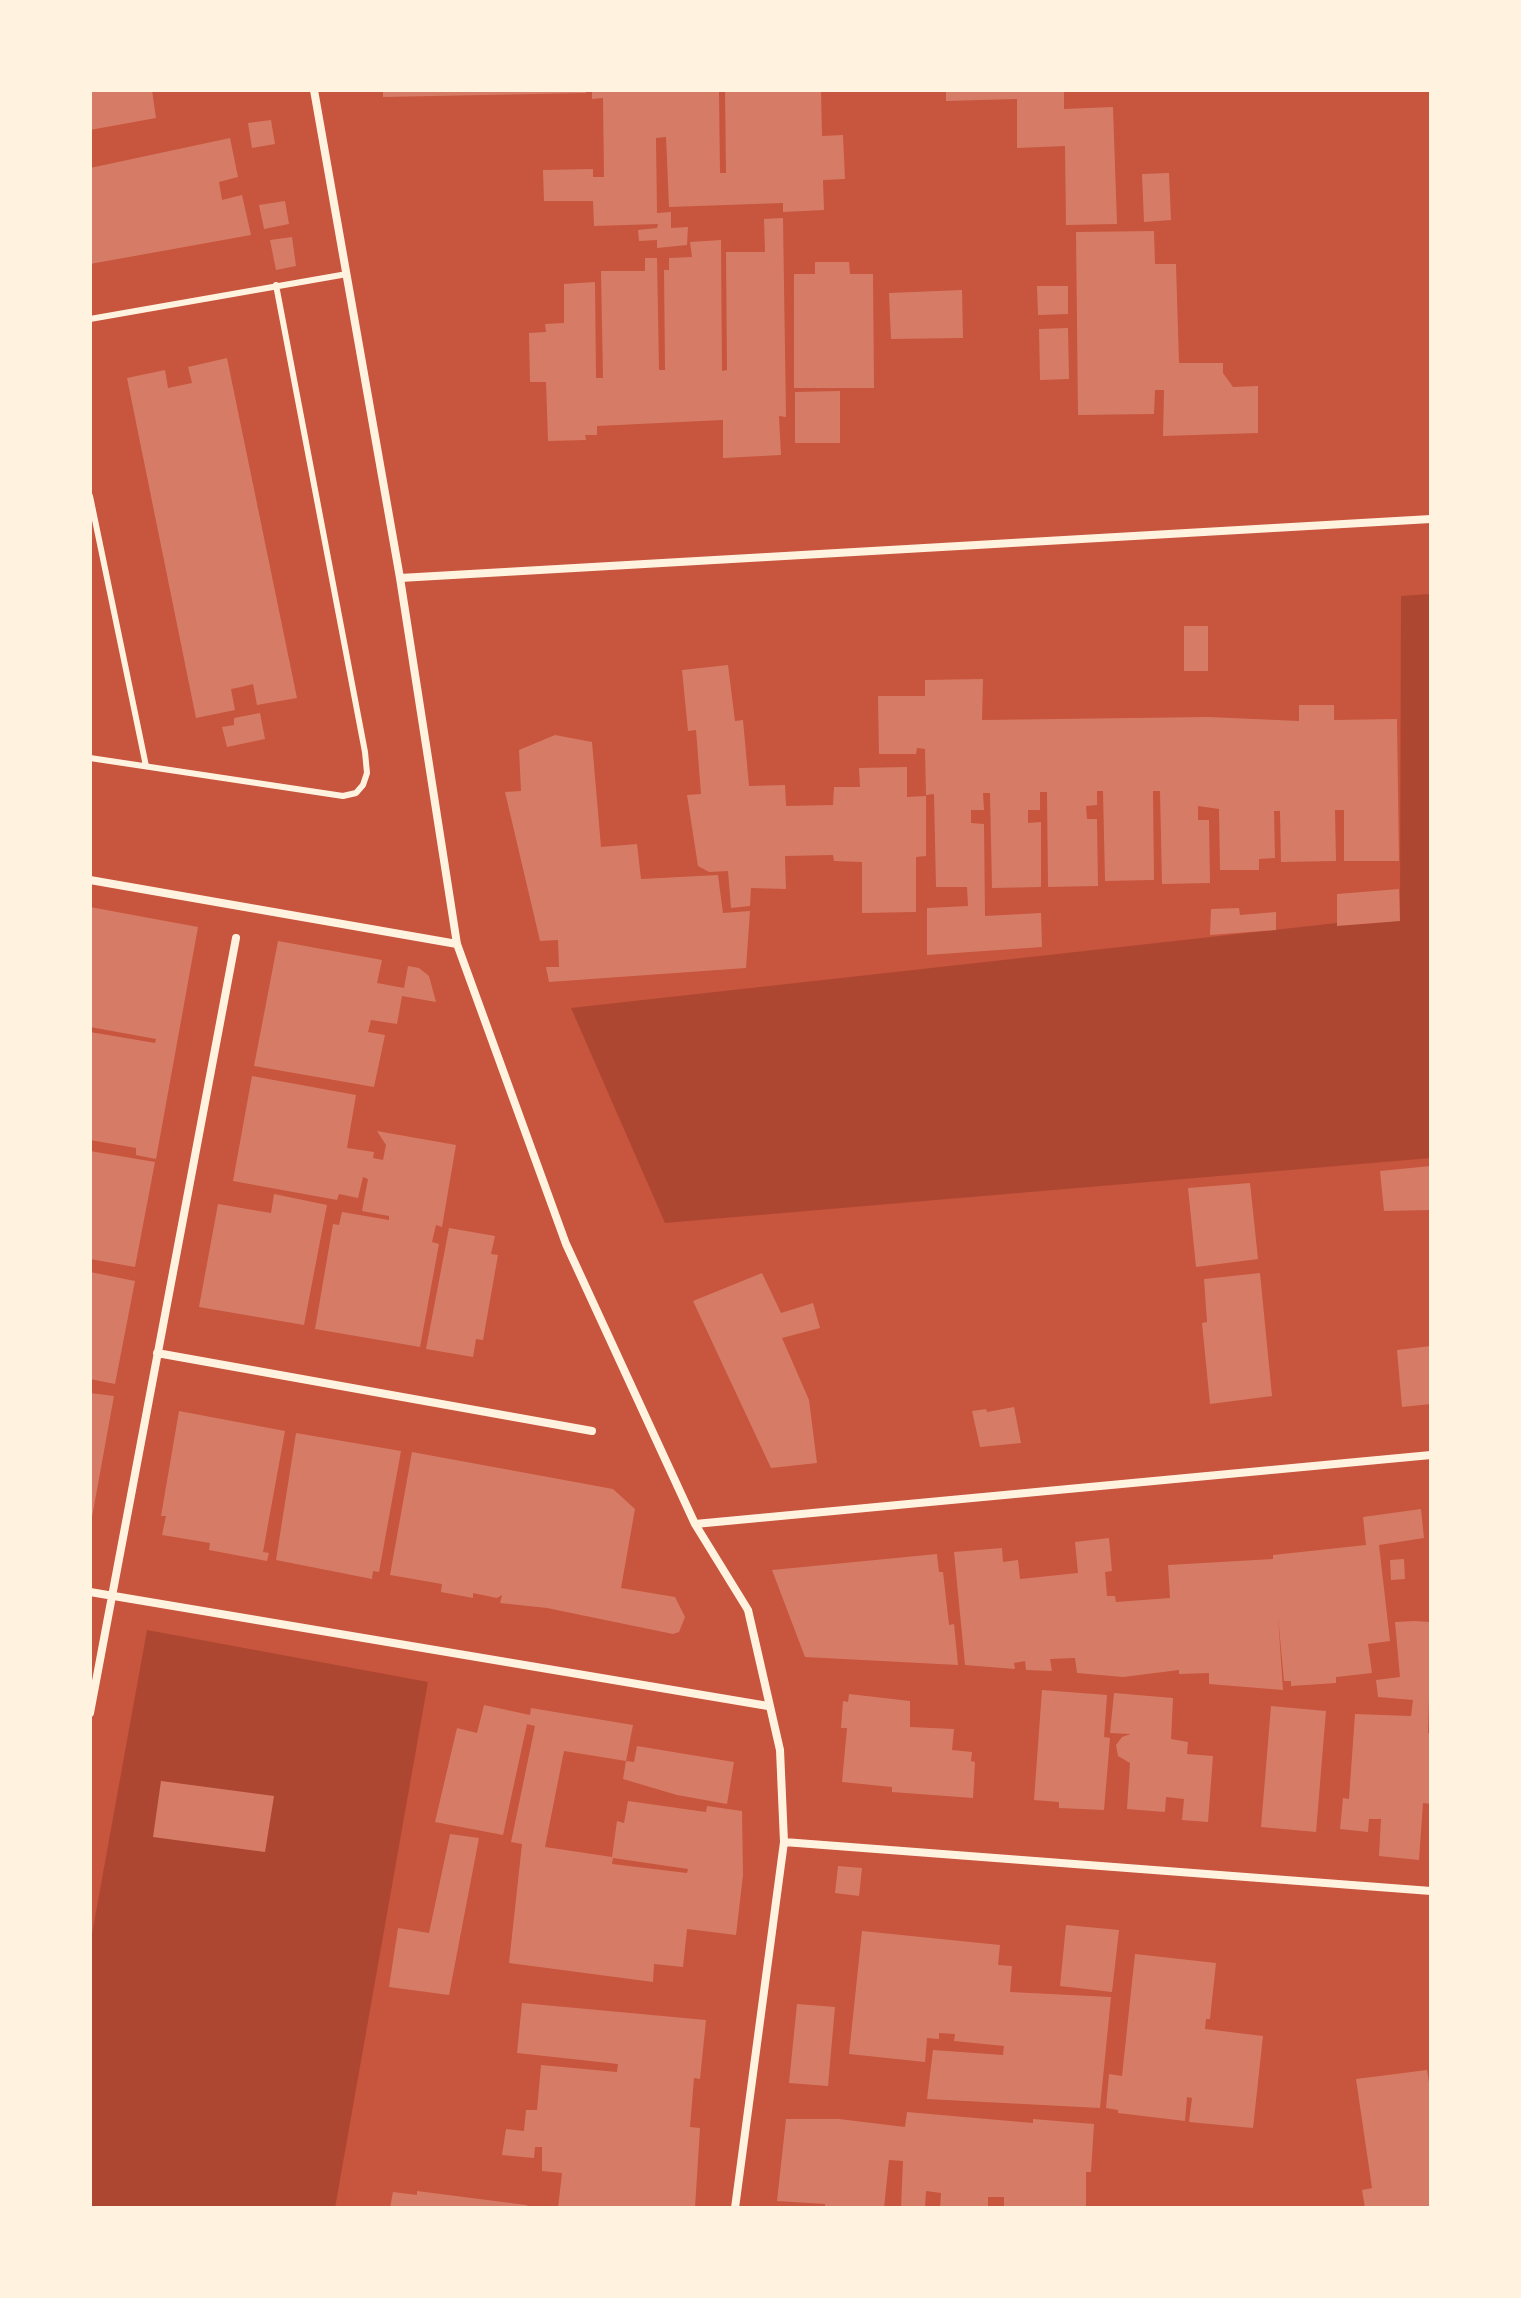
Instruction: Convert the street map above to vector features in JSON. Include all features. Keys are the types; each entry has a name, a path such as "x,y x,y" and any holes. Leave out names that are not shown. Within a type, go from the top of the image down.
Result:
{"street":[{"path":"314,90 400,578 457,944 566,1244 695,1524 748,1610 780,1750 784,1842 735,2208"},
{"path":"400,578 1431,519"},
{"path":"90,880 457,944"},
{"path":"90,1713 236,938"},
{"path":"157,1353 592,1431"},
{"path":"695,1524 1431,1455"},
{"path":"90,1592 768,1706"},
{"path":"784,1842 1431,1891"}],"lane":[{"path":"90,319 347,274"},
{"path":"90,758 343,796 356,793 367,773 276,285"},
{"path":"90,496 146,766"}],"shaded area":[{"path":"1431,594 1431,1158 665,1223 571,1008 1400,916 1401,596"},
{"path":"147,1630 428,1682 335,2208 90,2208 90,1945"}],"building":[{"path":"90,90 152,90 156,118 90,130"},
{"path":"383,90 586,90 586,93 383,97"},
{"path":"592,90 719,90 720,173 726,173 725,90 821,90 822,136 843,135 845,179 823,180 824,210 783,212 783,203 669,207 666,137 656,138 657,213 671,212 671,228 688,227 687,245 657,248 657,240 639,241 638,230 657,228 658,224 594,226 593,201 544,201 543,170 593,169 593,177 604,177 603,98 592,99"},
{"path":"946,90 1064,90 1064,109 1113,107 1117,224 1066,225 1065,146 1017,148 1017,99 946,101"},
{"path":"271,120 275,144 252,148 248,123"},
{"path":"230,138 238,177 219,182 222,200 242,195 251,235 90,264 90,168"},
{"path":"1169,173 1171,220 1144,222 1142,174"},
{"path":"285,201 289,224 264,229 259,205"},
{"path":"783,218 786,417 779,416 781,455 723,458 723,420 597,426 597,435 585,435 586,440 548,441 546,382 530,382 529,333 546,332 545,324 564,323 564,284 595,282 596,378 603,378 601,271 645,271 645,258 657,258 659,370 665,370 664,270 669,270 669,258 692,257 690,242 721,240 722,371 727,370 726,252 765,252 764,219"},
{"path":"1154,231 1155,264 1176,264 1179,363 1223,363 1223,373 1233,387 1258,386 1258,433 1163,436 1164,390 1155,390 1154,414 1078,415 1076,232"},
{"path":"292,237 296,266 276,270 270,240"},
{"path":"815,262 849,262 850,274 873,274 874,388 794,388 794,274 815,274"},
{"path":"1037,286 1068,286 1068,314 1038,315"},
{"path":"962,290 963,338 891,339 889,293"},
{"path":"1068,328 1069,379 1040,380 1039,329"},
{"path":"227,358 297,698 257,705 253,684 231,689 235,710 196,718 127,378 165,370 168,388 192,383 188,367"},
{"path":"840,391 840,443 795,443 795,392"},
{"path":"1184,626 1208,626 1208,671 1184,671"},
{"path":"728,665 735,721 743,720 749,786 785,785 786,806 833,805 834,787 860,787 859,768 907,767 907,797 926,796 926,856 916,857 916,912 862,913 862,862 834,861 833,855 785,856 786,889 751,888 750,906 731,908 728,871 709,872 698,866 687,795 701,794 696,730 688,731 682,670"},
{"path":"983,679 982,720 1209,717 1299,721 1299,705 1334,705 1334,720 1397,719 1399,861 1344,861 1344,810 1335,810 1336,861 1281,862 1280,811 1274,811 1275,858 1259,859 1259,870 1220,870 1219,809 1198,806 1198,820 1209,820 1210,883 1162,884 1160,791 1153,791 1154,880 1105,881 1103,791 1097,791 1097,805 1086,806 1087,819 1097,819 1098,886 1048,887 1047,792 1040,792 1040,810 1028,810 1028,823 1041,822 1041,887 992,888 990,793 983,793 984,810 971,810 971,823 984,824 985,916 1041,913 1042,947 927,955 927,908 968,906 967,887 936,887 934,794 926,795 925,749 917,748 916,754 879,754 878,696 925,696 925,680"},
{"path":"260,713 265,739 227,747 222,727 234,725 234,718"},
{"path":"555,735 592,742 601,847 637,844 641,879 718,875 723,913 750,911 746,968 549,982 546,967 559,967 558,940 540,941 505,792 521,791 519,750"},
{"path":"1399,889 1400,921 1337,926 1337,894"},
{"path":"90,907 198,927 156,1159 136,1155 136,1148 90,1140 90,1032 155,1043 156,1039 90,1027"},
{"path":"1239,908 1240,915 1276,912 1276,930 1210,935 1211,909"},
{"path":"278,941 382,960 377,983 404,988 408,966 419,968 429,976 436,1002 402,996 397,1024 371,1020 368,1032 385,1035 374,1087 254,1066"},
{"path":"252,1076 356,1095 347,1148 374,1152 373,1158 383,1160 386,1145 377,1131 456,1145 442,1227 436,1225 432,1242 439,1244 420,1347 315,1329 333,1224 339,1225 342,1212 389,1220 389,1216 362,1211 368,1179 363,1177 358,1198 339,1194 337,1200 233,1181"},
{"path":"90,1151 155,1162 135,1267 90,1259"},
{"path":"1431,1166 1431,1210 1384,1211 1380,1171"},
{"path":"1250,1183 1258,1259 1196,1267 1188,1188"},
{"path":"274,1194 327,1205 304,1325 199,1307 218,1204 271,1213"},
{"path":"449,1228 495,1236 491,1254 498,1255 483,1340 476,1339 473,1357 426,1349"},
{"path":"90,1272 135,1281 115,1384 90,1379"},
{"path":"762,1273 781,1313 813,1303 820,1328 782,1338 809,1400 817,1463 771,1468 693,1301"},
{"path":"1260,1273 1272,1396 1210,1404 1202,1323 1207,1322 1204,1279"},
{"path":"1431,1346 1431,1404 1402,1407 1397,1350"},
{"path":"90,1393 114,1396 92,1517 90,1517"},
{"path":"1014,1407 1021,1443 980,1447 972,1411 986,1409 987,1412"},
{"path":"179,1411 285,1431 263,1552 269,1553 267,1561 209,1550 210,1543 162,1535 166,1516 161,1516"},
{"path":"296,1433 401,1451 379,1572 373,1571 372,1579 276,1560"},
{"path":"412,1452 613,1489 635,1509 621,1588 675,1597 685,1617 679,1632 673,1634 547,1608 500,1603 502,1595 497,1598 473,1593 473,1598 441,1592 442,1584 390,1575"},
{"path":"1421,1509 1424,1538 1379,1545 1390,1641 1368,1644 1372,1673 1336,1677 1336,1683 1291,1686 1291,1681 1284,1681 1278,1616 1283,1690 1209,1684 1209,1673 1179,1674 1179,1670 1123,1677 1077,1673 1075,1658 1050,1659 1052,1671 1026,1670 1025,1661 1014,1663 1015,1669 965,1665 954,1552 1002,1548 1003,1562 1018,1560 1020,1579 1078,1573 1075,1542 1109,1538 1112,1571 1105,1572 1107,1596 1115,1596 1116,1602 1170,1598 1168,1565 1273,1559 1273,1555 1366,1545 1363,1517"},
{"path":"937,1554 939,1572 943,1572 949,1625 954,1624 958,1665 805,1657 772,1570"},
{"path":"1404,1559 1405,1579 1391,1580 1390,1560"},
{"path":"1395,1622 1431,1622 1428,1733 1431,1734 1431,1804 1423,1803 1419,1860 1379,1856 1381,1819 1369,1819 1368,1832 1340,1829 1343,1798 1349,1799 1355,1714 1411,1716 1413,1700 1378,1697 1376,1680 1400,1677"},
{"path":"1042,1690 1107,1695 1104,1737 1110,1738 1104,1810 1059,1808 1059,1802 1034,1800"},
{"path":"1114,1693 1173,1698 1171,1739 1188,1742 1187,1754 1213,1756 1208,1822 1182,1820 1184,1799 1166,1797 1165,1812 1127,1809 1130,1763 1118,1756 1116,1745 1122,1737 1131,1734 1110,1733"},
{"path":"849,1694 910,1701 910,1727 954,1729 952,1750 972,1752 971,1761 975,1762 973,1798 892,1792 892,1787 842,1782 847,1728 841,1728 843,1701 848,1702"},
{"path":"484,1705 530,1715 531,1708 633,1725 626,1761 564,1751 545,1847 612,1857 617,1821 624,1823 628,1801 706,1812 707,1806 742,1811 743,1875 736,1935 687,1929 683,1967 654,1964 653,1982 509,1963 522,1844 511,1842 535,1726 527,1724 503,1835 435,1822 457,1728 477,1733","holes":["613,1858 688,1869 687,1873 612,1864"]},
{"path":"1271,1706 1326,1711 1316,1832 1261,1827"},
{"path":"637,1746 734,1762 727,1804 677,1795 623,1779 626,1761 634,1762"},
{"path":"161,1781 274,1796 265,1852 153,1837"},
{"path":"450,1834 479,1838 449,1995 389,1987 398,1928 429,1933"},
{"path":"838,1866 862,1868 859,1896 835,1893"},
{"path":"1066,1925 1119,1930 1112,1992 1060,1986"},
{"path":"862,1931 1000,1945 998,1965 1012,1966 1010,1992 1111,1997 1100,2108 927,2099 933,2050 1003,2055 1004,2046 954,2041 955,2034 939,2033 939,2039 927,2038 925,2062 849,2054"},
{"path":"1135,1954 1216,1963 1210,2019 1206,2019 1205,2029 1263,2036 1253,2128 1189,2122 1192,2098 1187,2097 1185,2121 1118,2113 1118,2110 1106,2108 1109,2074 1122,2076"},
{"path":"522,2003 706,2020 700,2079 694,2078 690,2127 700,2128 695,2208 558,2208 562,2173 542,2171 542,2147 535,2147 534,2158 502,2155 506,2129 524,2131 526,2110 537,2110 541,2065 617,2072 618,2064 517,2053"},
{"path":"797,2004 835,2007 828,2086 789,2083"},
{"path":"1427,2070 1431,2095 1431,2208 1365,2208 1362,2190 1372,2188 1356,2079"},
{"path":"907,2112 1033,2123 1033,2119 1094,2124 1091,2172 1086,2172 1086,2208 1004,2208 1004,2197 988,2197 988,2208 940,2208 941,2193 926,2191 925,2208 901,2208 903,2161 889,2160 884,2208 825,2208 825,2204 777,2201 786,2119 839,2119 905,2127"},
{"path":"417,2191 533,2208 390,2208 393,2192 417,2195"}]}
